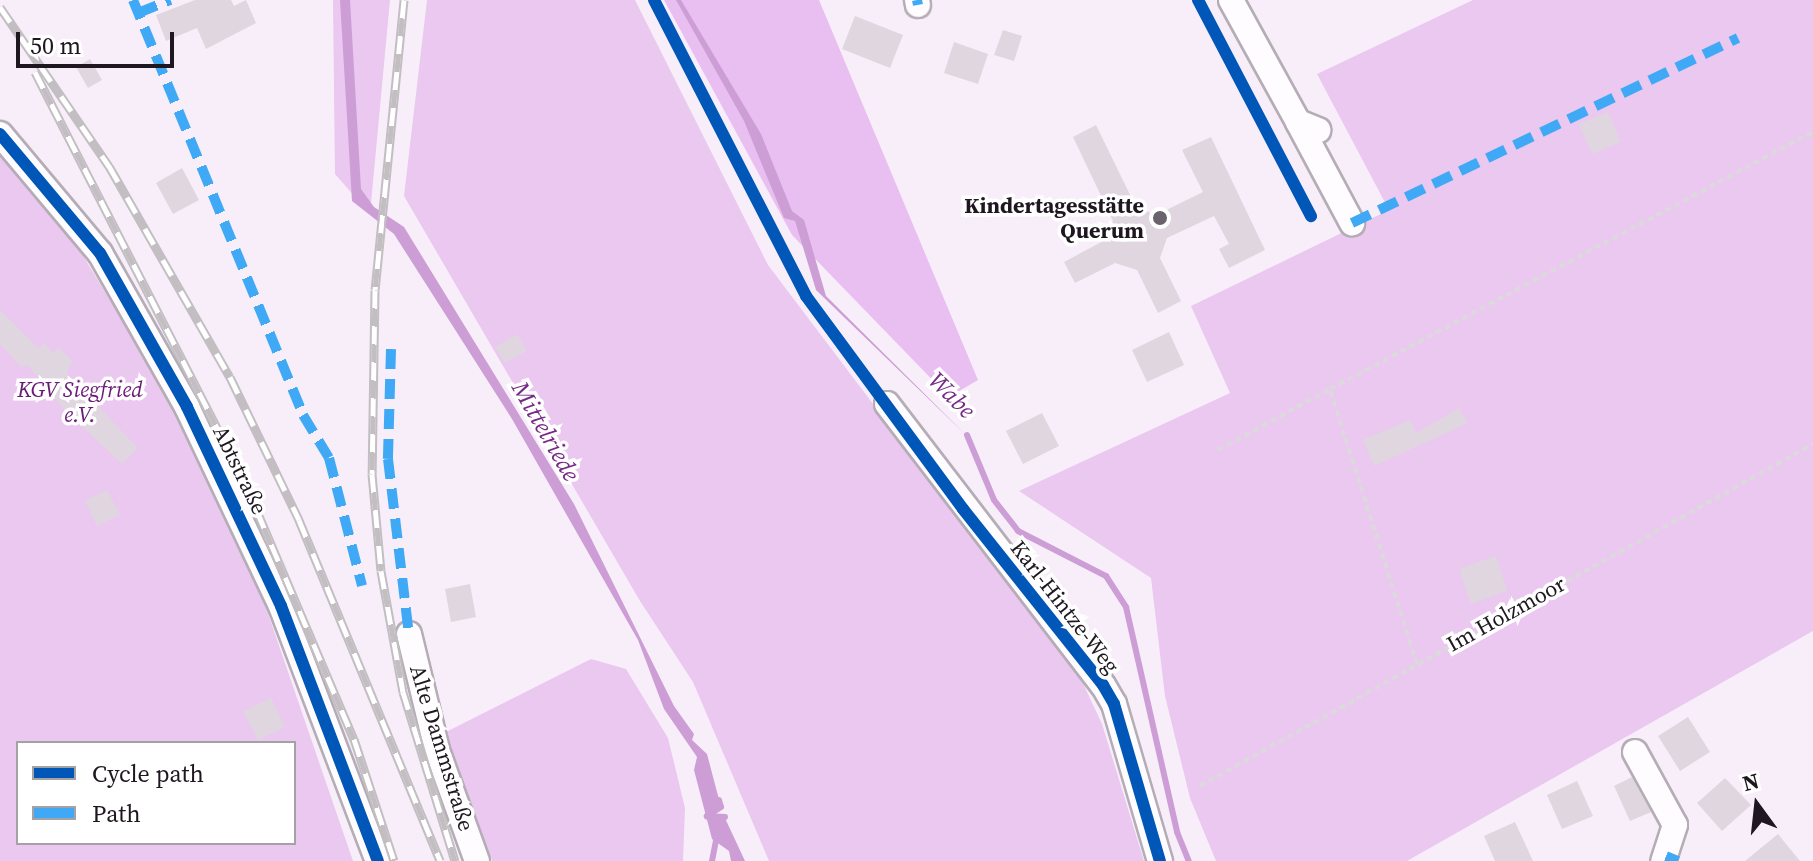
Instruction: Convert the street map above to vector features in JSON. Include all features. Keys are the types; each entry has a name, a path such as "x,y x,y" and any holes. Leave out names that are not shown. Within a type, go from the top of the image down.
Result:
{"street":[{"path":"1231,0 1308,126 1352,223"},
{"name":"Abtstraße","path":"0,134 100,253 187,407 281,606 378,861"},
{"name":"Karl-Hintze-Weg","path":"887,404 1103,685 1114,704 1160,861"},
{"name":"Alte Dammstraße","path":"409,634 437,750 477,861"},
{"path":"1635,752 1675,825 1669,859"}],"path":[{"path":"1218,450 1813,132"},
{"path":"1330,389 1417,664"}],"green space":[{"path":"333,0 390,0 370,214 335,174"},
{"path":"427,0 635,0 768,265 1081,679 1102,724 1144,861 769,861 693,682 640,601 404,196"},
{"path":"1473,0 1813,0 1813,631 1407,861 1216,861 1190,798 1165,696 1151,578 1019,491 1230,393 1191,306 1389,210 1317,74"},
{"name":"KGV Siegfried e.V.","path":"0,152 52,204 193,438 252,567 353,861 0,861"},
{"path":"591,659 626,669 668,738 685,808 683,861 492,861 444,733"}],"shaded area":[{"path":"340,0 350,0 361,189 374,207 404,227 574,504 674,706 694,734 692,740 707,754 721,807 707,817 724,816 745,861 731,861 729,851 712,839 694,770 697,757 664,709 638,640 512,419 394,234 352,201"},
{"path":"664,0 819,0 978,380 949,397 792,235"},
{"path":"676,0 681,0 761,134 792,211 804,220 826,296 970,439 816,290 795,221 784,218 744,121"}],"building":[{"path":"195,0 231,0 234,6 246,0 256,23 206,49 197,28 166,41 156,15"},
{"path":"855,16 903,35 890,68 842,49"},
{"path":"1003,30 1022,36 1014,61 994,55"},
{"path":"954,42 988,54 978,84 944,73"},
{"path":"90,59 102,80 88,88 76,67"},
{"path":"1608,112 1621,142 1592,154 1579,124"},
{"name":"Kindertagesstätte Querum","path":"1096,125 1136,207 1156,215 1203,192 1182,150 1211,137 1265,250 1229,268 1219,249 1229,244 1214,216 1167,238 1160,258 1181,301 1158,313 1137,270 1115,263 1075,283 1064,262 1105,240 1113,221 1073,137"},
{"path":"182,168 199,200 173,214 156,183"},
{"path":"0,310 39,349 44,343 53,353 59,347 72,361 67,374 138,448 122,464 64,409 27,364 22,368 0,344"},
{"path":"1169,332 1184,365 1147,382 1132,350"},
{"path":"517,334 527,351 505,363 495,347"},
{"path":"1459,408 1468,423 1374,466 1363,440 1410,420 1416,433"},
{"path":"1042,413 1059,446 1023,464 1006,431"},
{"path":"107,490 120,515 97,526 85,501"},
{"path":"1496,556 1507,591 1471,604 1459,569"},
{"path":"470,584 476,617 451,622 445,589"},
{"path":"271,698 285,727 258,740 243,711"},
{"path":"1688,717 1710,752 1680,771 1658,736"},
{"path":"1632,777 1651,812 1630,821 1614,786"},
{"path":"1725,778 1751,805 1722,831 1697,803"},
{"path":"1577,781 1593,816 1562,829 1547,795"},
{"path":"1515,822 1533,861 1495,861 1484,836"},
{"path":"1778,834 1800,861 1745,861"}],"waterway":[{"name":"Wabe","path":"967,435 994,500 1018,531 1106,576 1126,607 1177,832 1189,861"},
{"name":"Mittelriede","path":"719,800 721,807 707,816 725,817"},
{"name":"Mittelriede","path":"712,861 717,835"}],"railway":[{"path":"404,0 375,290 372,474 381,571 403,692 455,861"},
{"path":"0,7 109,166 230,377 299,520 440,861"},
{"path":"35,72 243,478 354,739 394,861"}],"marked path":[{"path":"133,0 303,415 329,458 362,586"},
{"path":"138,13 171,0"},
{"path":"917,0 918,5"},
{"path":"1352,223 1738,38"},
{"path":"391,349 388,459 409,634"},
{"path":"1666,856 1678,861"}],"cycle path":[{"path":"654,0 806,296 963,509 1103,685 1114,704 1160,861"},
{"path":"1198,0 1311,216"},
{"path":"0,134 100,253 187,407 281,606 378,861"}],"place":[{"name":"Kindertagesstätte Querum","path":"1160,218"}]}
